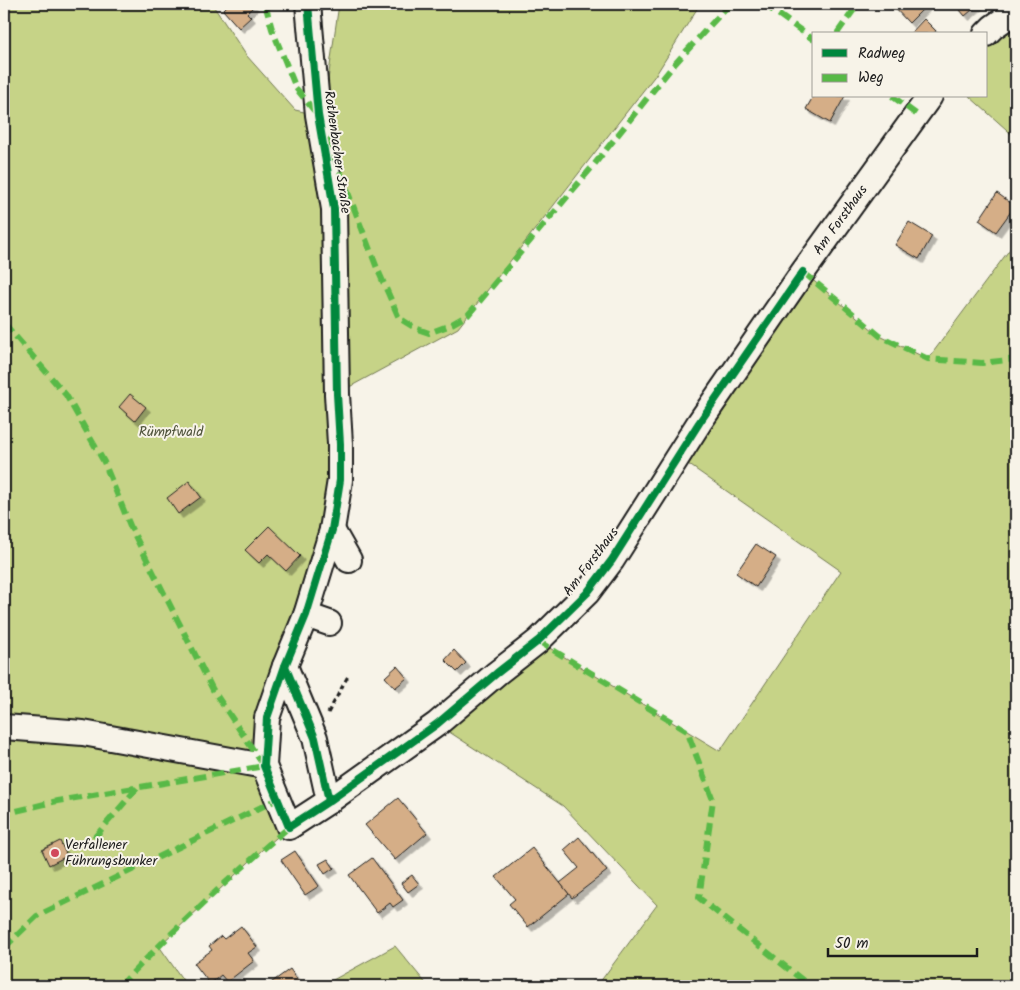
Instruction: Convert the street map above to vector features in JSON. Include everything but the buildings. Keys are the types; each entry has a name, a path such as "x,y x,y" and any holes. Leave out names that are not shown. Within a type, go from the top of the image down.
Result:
{"street":[{"name":"Rothenbacher Straße","path":"308,4 318,115 334,209 337,394"},
{"path":"988,32 1016,11"},
{"name":"Am Forsthaus","path":"337,394 340,480 332,530 306,615 285,666 267,718 264,766 289,827 438,724 497,673 538,641 587,593 612,560 699,423 803,272 929,98"},
{"path":"332,530 349,560"},
{"path":"306,615 329,623"},
{"path":"285,666 315,738 329,801"},
{"path":"4,727 83,734 264,766"}],"path":[{"path":"315,738 348,676"}],"green space":[{"name":"Rümpfwald","path":"4,4 212,4 246,55 295,110 318,115 340,480 264,766 289,827 159,946 187,986 4,986"},
{"path":"339,4 700,4 657,73 458,328 342,391 323,114"},
{"path":"1016,11 1016,138 971,98 988,98 988,32"},
{"path":"1016,241 1016,986 597,986 657,905 563,806 437,724 538,641 720,751 841,571 678,457 803,272 880,336 928,359"},
{"path":"395,946 428,986 322,986"}],"marked path":[{"path":"265,4 272,29 296,88 316,113"},
{"path":"327,138 377,268 399,318 415,328 429,333 448,326 468,315 593,166 672,67 726,8 733,4"},
{"path":"764,4 812,39"},
{"path":"838,32 858,4"},
{"path":"895,98 916,114"},
{"path":"803,272 880,336 928,359 982,363 1016,359"},
{"path":"4,323 66,395 104,462 131,528 213,690 264,766 57,801 4,814"},
{"path":"538,641 687,731 713,800 699,898 810,986"},
{"path":"94,838 138,787"},
{"path":"4,948 37,916 278,799"},
{"path":"120,986 202,904 289,827"}],"cycle path":[{"path":"308,4 318,115 334,209 340,480 332,530 306,615 285,666 315,738 329,801"},
{"path":"285,666 267,718 264,766 289,827 329,801 437,724 538,641 587,593 612,560 699,423 803,272"}],"place":[{"name":"Verfallener Führungsbunker","path":"55,853"}]}
